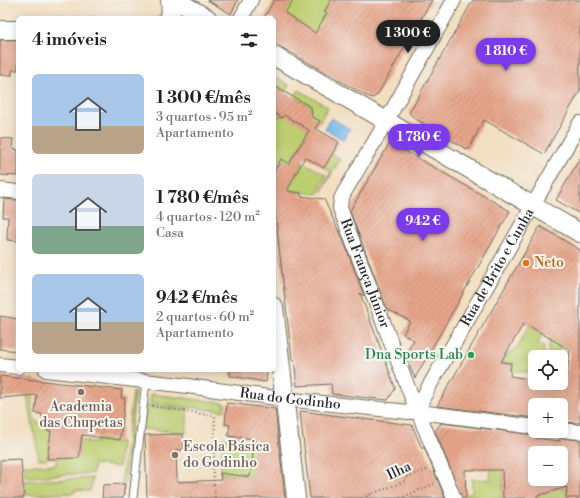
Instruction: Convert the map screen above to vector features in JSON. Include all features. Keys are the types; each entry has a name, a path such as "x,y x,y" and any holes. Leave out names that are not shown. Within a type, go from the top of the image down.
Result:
{"street":[{"path":"170,0 171,14 170,16"},
{"path":"175,0 203,16"},
{"path":"242,16 251,0"},
{"name":"Rua França Júnior","path":"454,0 345,191 341,199 340,208 412,398 419,412 422,424 454,498"},
{"path":"0,30 16,30"},
{"path":"276,57 580,233"},
{"name":"Rua de Brito e Cunha","path":"419,412 422,400 428,388 580,124"},
{"path":"0,190 16,192"},
{"path":"276,325 296,498"},
{"path":"0,365 16,367"},
{"name":"Rua do Godinho","path":"64,372 284,399 419,412 528,426"},
{"path":"568,431 580,432"}],"lane":[{"path":"133,498 146,381"}],"path":[{"path":"144,405 215,416 213,472 216,498"},
{"name":"Ilha","path":"366,496 406,481 405,478 440,464"},
{"name":"Ilha","path":"400,498 446,479"}],"green space":[{"path":"293,0 325,0 330,3 324,12 332,17 315,33 285,13"},
{"path":"276,77 289,85 285,92 276,88"},
{"path":"299,90 328,107 320,121 315,119 289,164 281,159 276,181 276,115 282,118 284,115 311,110 311,106 294,97"},
{"path":"331,154 340,159 321,192 331,171 324,168"},
{"path":"303,162 326,175 317,194 292,191 289,187"},
{"path":"529,326 542,334 538,344 544,347 544,350 528,350 528,372 511,371 511,363 495,361 506,356 518,346"},
{"path":"550,338 560,344 560,350 548,350"},
{"path":"24,379 35,380 32,408 38,423 48,424 47,430 51,431 53,416 62,442 50,440 47,459 39,459"},
{"path":"133,392 135,392 125,484 121,484"},
{"path":"151,394 225,403 224,411 150,403"},
{"path":"145,405 188,409 186,433 143,429"},
{"path":"498,433 501,434 503,498 478,498 477,495 470,498 464,498 463,495 472,493 472,479 490,480 491,470 497,470"},
{"path":"223,438 255,443 250,477 220,473"},
{"path":"97,439 121,442 119,467 94,464 93,473 25,477 24,465 56,465 56,458 81,440 96,443"},
{"path":"93,478 90,491 74,490 74,493 26,495 25,481"},
{"path":"566,486 566,498 537,498 537,496"}],"water":[{"path":"331,118 350,129 344,140 325,129"}],"building":[{"path":"207,0 238,0 231,14"},
{"path":"274,0 293,0 285,13 315,33 327,13 324,12 331,0 432,0 416,27 409,23 398,42 405,46 378,94 373,98 276,44 276,16 265,16"},
{"path":"473,0 580,0 580,91 544,154 484,120 468,150 414,118 409,113"},
{"path":"0,40 16,40 16,70 12,70 12,75 0,75"},
{"path":"276,87 311,107 312,117 320,121 315,128 339,142 324,168 305,157 287,191 301,193 300,196 324,199 339,232 340,231 364,296 360,293 395,387 388,400 332,394 331,384 297,386 294,359 292,359 276,221 276,168 281,159 289,164 309,130 284,115 282,118 276,114"},
{"path":"0,138 13,139 12,149 16,150 16,176 0,175"},
{"path":"389,144 393,144 510,211 415,378 405,355 414,340 403,334 410,321 387,309 350,211"},
{"path":"580,158 580,214 556,200"},
{"path":"4,199 16,200 16,241 7,240 8,217 3,217"},
{"path":"540,226 580,250 580,423 568,422 568,398 528,398 528,417 437,406"},
{"path":"0,316 16,319 16,351 0,349"},
{"path":"230,372 267,372 266,382 230,376"},
{"path":"0,376 122,390 121,398 125,398 120,440 82,435 79,458 47,459 51,431 47,431 49,419 42,417 42,414 35,413 37,395 0,398"},
{"path":"227,403 275,409 285,498 147,498 145,435 183,434 184,450 176,450 177,482 221,480 220,473 250,477 255,439 228,436 230,425 225,424"},
{"path":"300,411 412,425 422,449 424,447 445,498 310,498"},
{"path":"441,423 528,434 528,438 560,441 560,438 580,440 580,498 566,498 567,487 537,496 537,498 503,498 502,470 465,470 466,498 462,498 435,431"},
{"path":"21,459 24,498 0,498 0,460"},
{"path":"125,484 123,498 102,498 103,485"}],"place":[{"name":"Neto","path":"526,263"},
{"name":"Dna Sports Lab","path":"471,355"},
{"name":"Academia das Chupetas","path":"81,392"},
{"name":"Escola Básica do Godinho","path":"175,455"}]}
